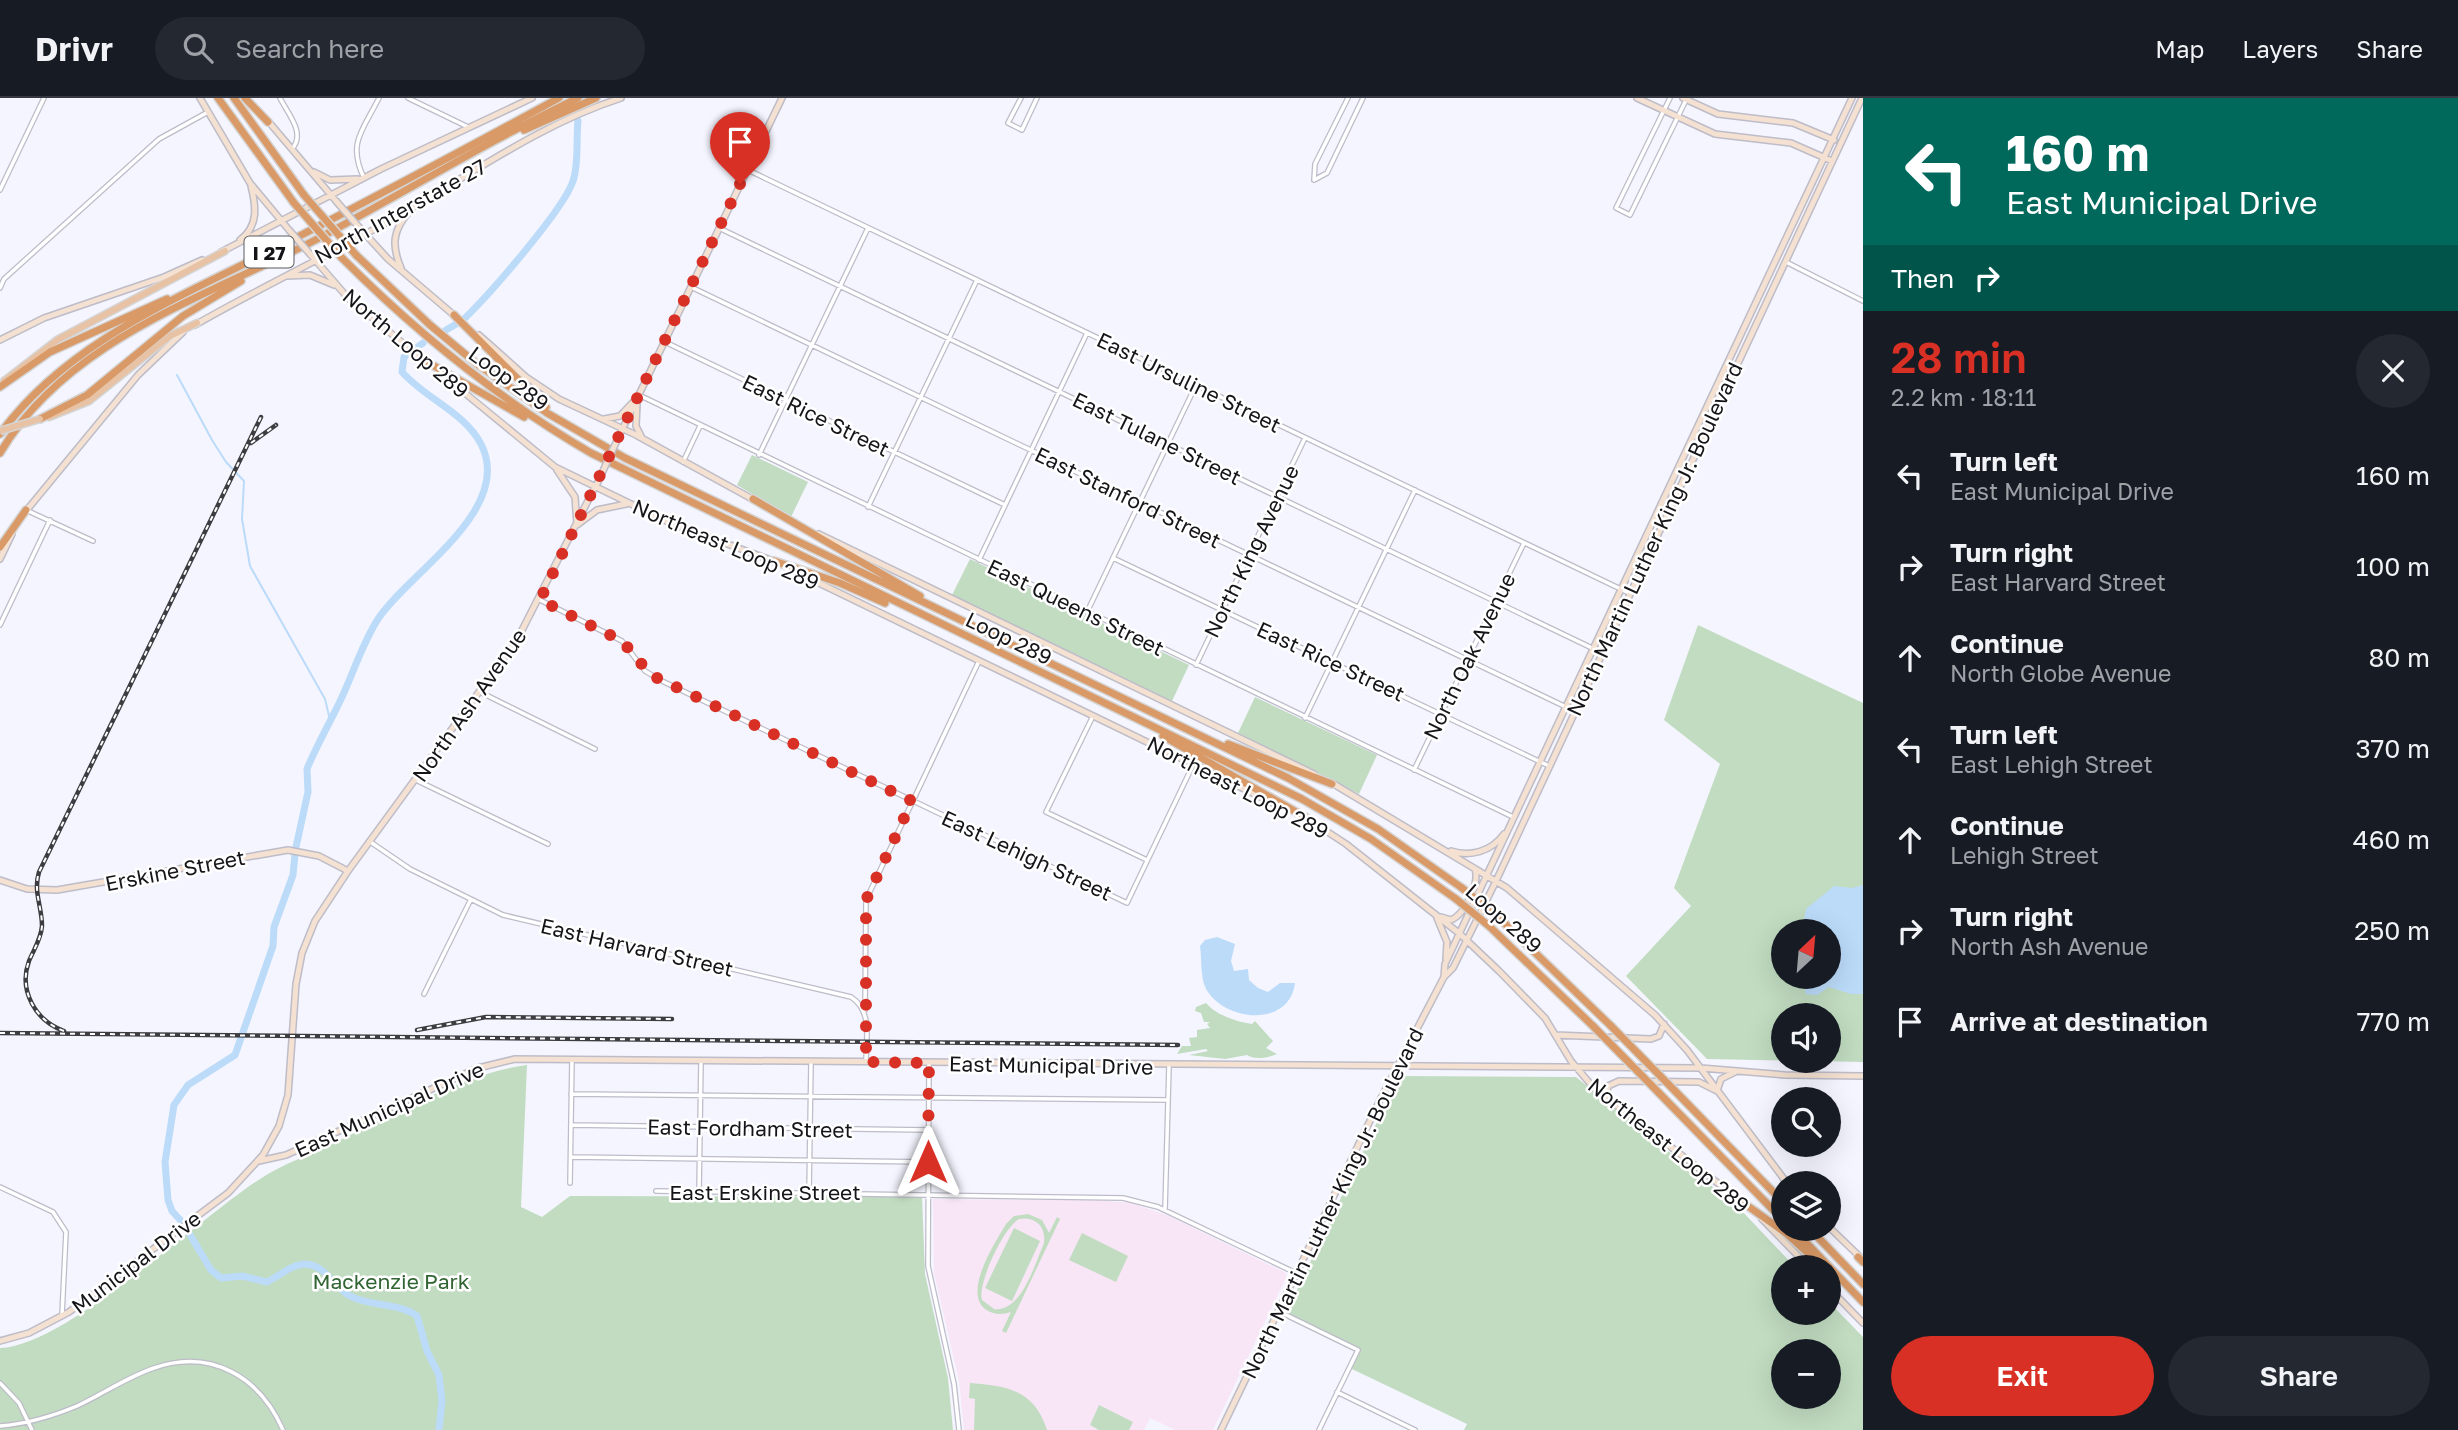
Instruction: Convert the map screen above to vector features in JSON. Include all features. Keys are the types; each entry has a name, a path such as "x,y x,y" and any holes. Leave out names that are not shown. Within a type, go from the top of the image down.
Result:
{"highway":[{"name":"Loop 289","path":"218,98 294,203 342,258 406,320 456,362 569,441 646,482 1329,813 1408,864 1489,926 1593,1026 1771,1208"},
{"name":"Loop 289","path":"234,98 304,195 356,255 430,325 478,364 592,440 1341,806 1462,888 1494,914 1611,1026 1771,1190"},
{"path":"245,98 268,122"},
{"name":"I 27","path":"0,433 35,392 73,360 126,327 559,98"},
{"name":"I 27","path":"0,453 40,401 96,355 172,310 292,252 578,98"},
{"path":"475,152 596,98"},
{"path":"40,419 87,395 191,311 292,252"},
{"path":"0,385 50,352 181,293 197,289"},
{"path":"454,315 543,405 592,440"},
{"path":"427,362 569,441"},
{"path":"753,499 985,632"},
{"path":"0,547 26,510"},
{"path":"774,561 840,583 997,651"},
{"path":"1125,699 1271,762 1332,784"},
{"path":"1124,712 1312,821"},
{"path":"1738,1199 1780,1229 1809,1255"},
{"path":"1804,1241 1863,1304"},
{"path":"1822,1241 1863,1284"},
{"path":"1841,1283 1863,1304"}],"main road":[{"name":"North Loop 289","path":"200,98 250,183 338,287 555,467 596,485"},
{"path":"251,98 303,163 365,234 402,271 533,383 623,429"},
{"name":"North Interstate 27","path":"0,340 44,318 164,277 225,251 364,178 532,98"},
{"name":"North Interstate 27","path":"0,559 26,510 148,363 171,341 197,323 284,277 312,257 365,234 466,174 571,118 621,98"},
{"name":"North Ash Avenue","path":"259,1161 279,1126 290,1089 294,996 302,953 323,906 517,640 540,600 782,98"},
{"path":"1637,98 1715,134 1791,143 1832,161"},
{"path":"1685,98 1718,114 1793,123 1840,143"},
{"name":"North Martin Luther King Jr. Boulevard","path":"1444,977 1445,964 1852,98"},
{"name":"North Martin Luther King Jr. Boulevard","path":"1221,1430 1397,1068 1444,977 1453,968 1496,881 1732,371 1862,98"},
{"path":"303,163 331,180 364,178"},
{"path":"0,385 57,340 225,251 251,230 256,209 250,183"},
{"path":"402,271 394,246 395,234 402,219 416,205"},
{"path":"284,277 310,275 338,287"},
{"path":"0,433 89,401 170,336 197,323"},
{"path":"1724,367 1732,371"},
{"path":"603,419 620,416 638,396"},
{"path":"638,396 635,421 644,440"},
{"name":"Northeast Loop 289","path":"623,429 753,499 1332,784 1496,881 1525,901 1664,1024 1701,1068 1778,1171"},
{"path":"555,467 575,497 577,524 606,506 628,503"},
{"name":"Northeast Loop 289","path":"596,485 667,522 774,561 1312,821 1346,844 1460,934 1534,1005 1575,1068 1606,1099 1738,1199 1796,1255"},
{"path":"1441,848 1463,853 1485,850 1501,839 1515,817 1528,810"},
{"name":"Erskine Street","path":"0,880 27,889 64,890 288,850 319,856 348,871"},
{"path":"1435,915 1451,920 1460,915 1476,880 1474,867"},
{"path":"1435,915 1447,942 1445,964"},
{"path":"1556,1035 1651,1039 1659,1036 1664,1024"},
{"name":"East Municipal Drive","path":"259,1161 274,1160 478,1068 515,1059 1397,1068 1701,1068 1737,1072 1863,1076"},
{"path":"1606,1099 1608,1086 1619,1081 1699,1082 1717,1091 1721,1079 1737,1072"},
{"name":"Municipal Drive","path":"0,1341 29,1333 62,1316 237,1185 259,1161"},
{"path":"1841,1239 1861,1260"},
{"path":"1841,1300 1863,1323"}],"street":[{"path":"0,190 44,98"},
{"path":"280,98 298,131 298,139 291,149"},
{"path":"364,178 355,158 355,148 379,98"},
{"path":"408,98 470,128"},
{"path":"1021,98 1008,124 1022,130 1037,98"},
{"path":"1348,98 1315,164 1314,180 1327,173 1363,98"},
{"path":"1670,98 1616,208 1630,215 1685,98"},
{"path":"0,288 2,278 159,139 208,112"},
{"name":"East Ursuline Street","path":"747,169 1631,594"},
{"name":"East Tulane Street","path":"719,228 1595,649"},
{"path":"759,455 868,228"},
{"path":"1784,261 1863,301"},
{"path":"868,507 977,280"},
{"name":"East Stanford Street","path":"691,287 1566,707"},
{"path":"979,560 1087,333"},
{"name":"East Rice Street","path":"665,342 1005,505"},
{"path":"1087,612 1196,385"},
{"name":"East Queens Street","path":"638,396 1515,817"},
{"path":"683,461 700,426"},
{"name":"North King Avenue","path":"1196,665 1305,438"},
{"path":"1305,718 1415,490"},
{"path":"26,510 93,541"},
{"path":"0,623 50,520"},
{"name":"North Oak Avenue","path":"1414,770 1524,543"},
{"name":"East Rice Street","path":"1113,558 1442,712 1549,766"},
{"name":"East Lehigh Street","path":"540,600 622,641 643,667 662,681 1126,902 1147,860"},
{"path":"866,1062 866,900 980,660"},
{"path":"480,692 595,749"},
{"path":"1094,715 1046,811 1147,860 1194,763"},
{"path":"416,780 548,844"},
{"name":"East Harvard Street","path":"369,841 410,869 511,918 845,995 860,1004 865,1015"},
{"path":"424,994 471,899"},
{"path":"570,1183 572,1058"},
{"path":"699,1192 701,1060"},
{"path":"809,1193 811,1061"},
{"path":"929,1063 929,1279 954,1384 959,1430"},
{"path":"1165,1210 1169,1066"},
{"path":"571,1094 1168,1100"},
{"name":"East Fordham Street","path":"571,1125 928,1130"},
{"path":"571,1157 928,1162"},
{"path":"0,1187 52,1212 66,1232 62,1316"},
{"name":"East Erskine Street","path":"656,1191 1111,1197 1165,1210 1296,1273"},
{"path":"1278,1311 1358,1350 1319,1430"},
{"path":"0,1426 29,1421 76,1406 156,1367 193,1362 221,1366 250,1381 265,1398 283,1430"},
{"path":"0,1383 19,1403 32,1430"},
{"path":"1337,1392 1416,1430"}],"shaded area":[{"path":"933,1199 1099,1200 1131,1203 1169,1216 1286,1273 1286,1278 1213,1430 1175,1430 1150,1418 1144,1430 964,1430 959,1381 934,1273"}],"green space":[{"path":"752,455 808,482 791,517 737,485"},
{"path":"970,559 1189,665 1172,701 952,595"},
{"path":"1698,625 1863,703 1863,1062 1841,1062 1841,1003 1771,1003 1771,1060 1707,1059 1626,976 1691,906 1674,888 1720,764 1664,720"},
{"path":"1255,697 1377,755 1359,794 1238,733"},
{"path":"1206,1003 1233,1020 1252,1024 1255,1021 1273,1041 1266,1048 1277,1054 1261,1058 1247,1055 1225,1059 1189,1055 1208,1051 1206,1049 1177,1054 1182,1046 1191,1046 1189,1038 1197,1037 1197,1030 1210,1028 1207,1024 1210,1022 1204,1022 1201,1013 1195,1011 1196,1007"},
{"name":"Mackenzie Park","path":"527,1065 521,1207 542,1217 570,1196 922,1197 925,1274 948,1378 953,1430 0,1430 0,1348 28,1342 95,1304 234,1197 278,1169 429,1096 503,1069"},
{"path":"1399,1076 1576,1077 1740,1209 1784,1255 1771,1255 1771,1325 1841,1325 1841,1314 1863,1337 1863,1430 1464,1430 1467,1424 1352,1369 1354,1351 1284,1317"},
{"path":"1028,1214 1042,1220 1049,1233 1057,1217 1060,1219 1006,1333 1002,1331 1011,1312 998,1314 988,1311 979,1301 977,1291 989,1254 1006,1224 1014,1216","holes":["1025,1218 1041,1227 1044,1243 1019,1295 1004,1308 994,1309 982,1300 988,1269 1006,1233 1019,1219"]},
{"path":"1014,1228 1040,1241 1012,1301 985,1288"},
{"path":"1082,1233 1128,1256 1116,1282 1069,1260"},
{"path":"970,1383 1017,1392 1035,1406 1047,1430 974,1430 975,1399 969,1398"},
{"path":"1099,1405 1133,1422 1129,1430 1099,1430 1090,1425"}],"water":[{"path":"1863,885 1863,994 1851,994 1835,989 1841,989 1841,919 1804,919 1806,909 1834,886 1852,888"},
{"path":"1217,937 1235,944 1231,961 1234,971 1248,969 1249,980 1258,988 1268,992 1280,983 1295,983 1291,997 1282,1007 1270,1013 1242,1014 1215,1000 1204,984 1200,946 1205,940"},
{"path":"1805,989 1826,989 1817,995 1806,994"}],"waterway":[{"path":"465,318 525,251 567,194 576,167 578,121"},
{"path":"446,330 458,323"},
{"path":"416,348 423,343"},
{"path":"296,847 308,792 307,769 373,628 392,601 471,517 483,493 488,469 481,444 465,423 402,372 404,357 409,353"},
{"path":"177,375 212,440 226,462 244,481 242,519 250,566 325,699 330,720"},
{"path":"295,854 293,875 274,927 273,946 235,1055 188,1085 174,1105 165,1162 168,1200 172,1211 183,1223 211,1270 221,1278 242,1276 267,1282 290,1268 306,1264 325,1273 350,1296 401,1309 417,1316 427,1351 439,1375 442,1401 439,1430"}],"railway":[{"path":"64,1031 45,1020 38,1012 32,1004 26,983 29,961 42,926 37,893 39,872 261,417"},
{"path":"251,443 276,425"},
{"path":"417,1030 486,1017 672,1019"},
{"path":"0,1033 1178,1045"}],"route":[{"path":"740,184 540,600 628,645 645,671 651,675 912,801 866,900 866,1062 929,1063 928,1162"}]}
